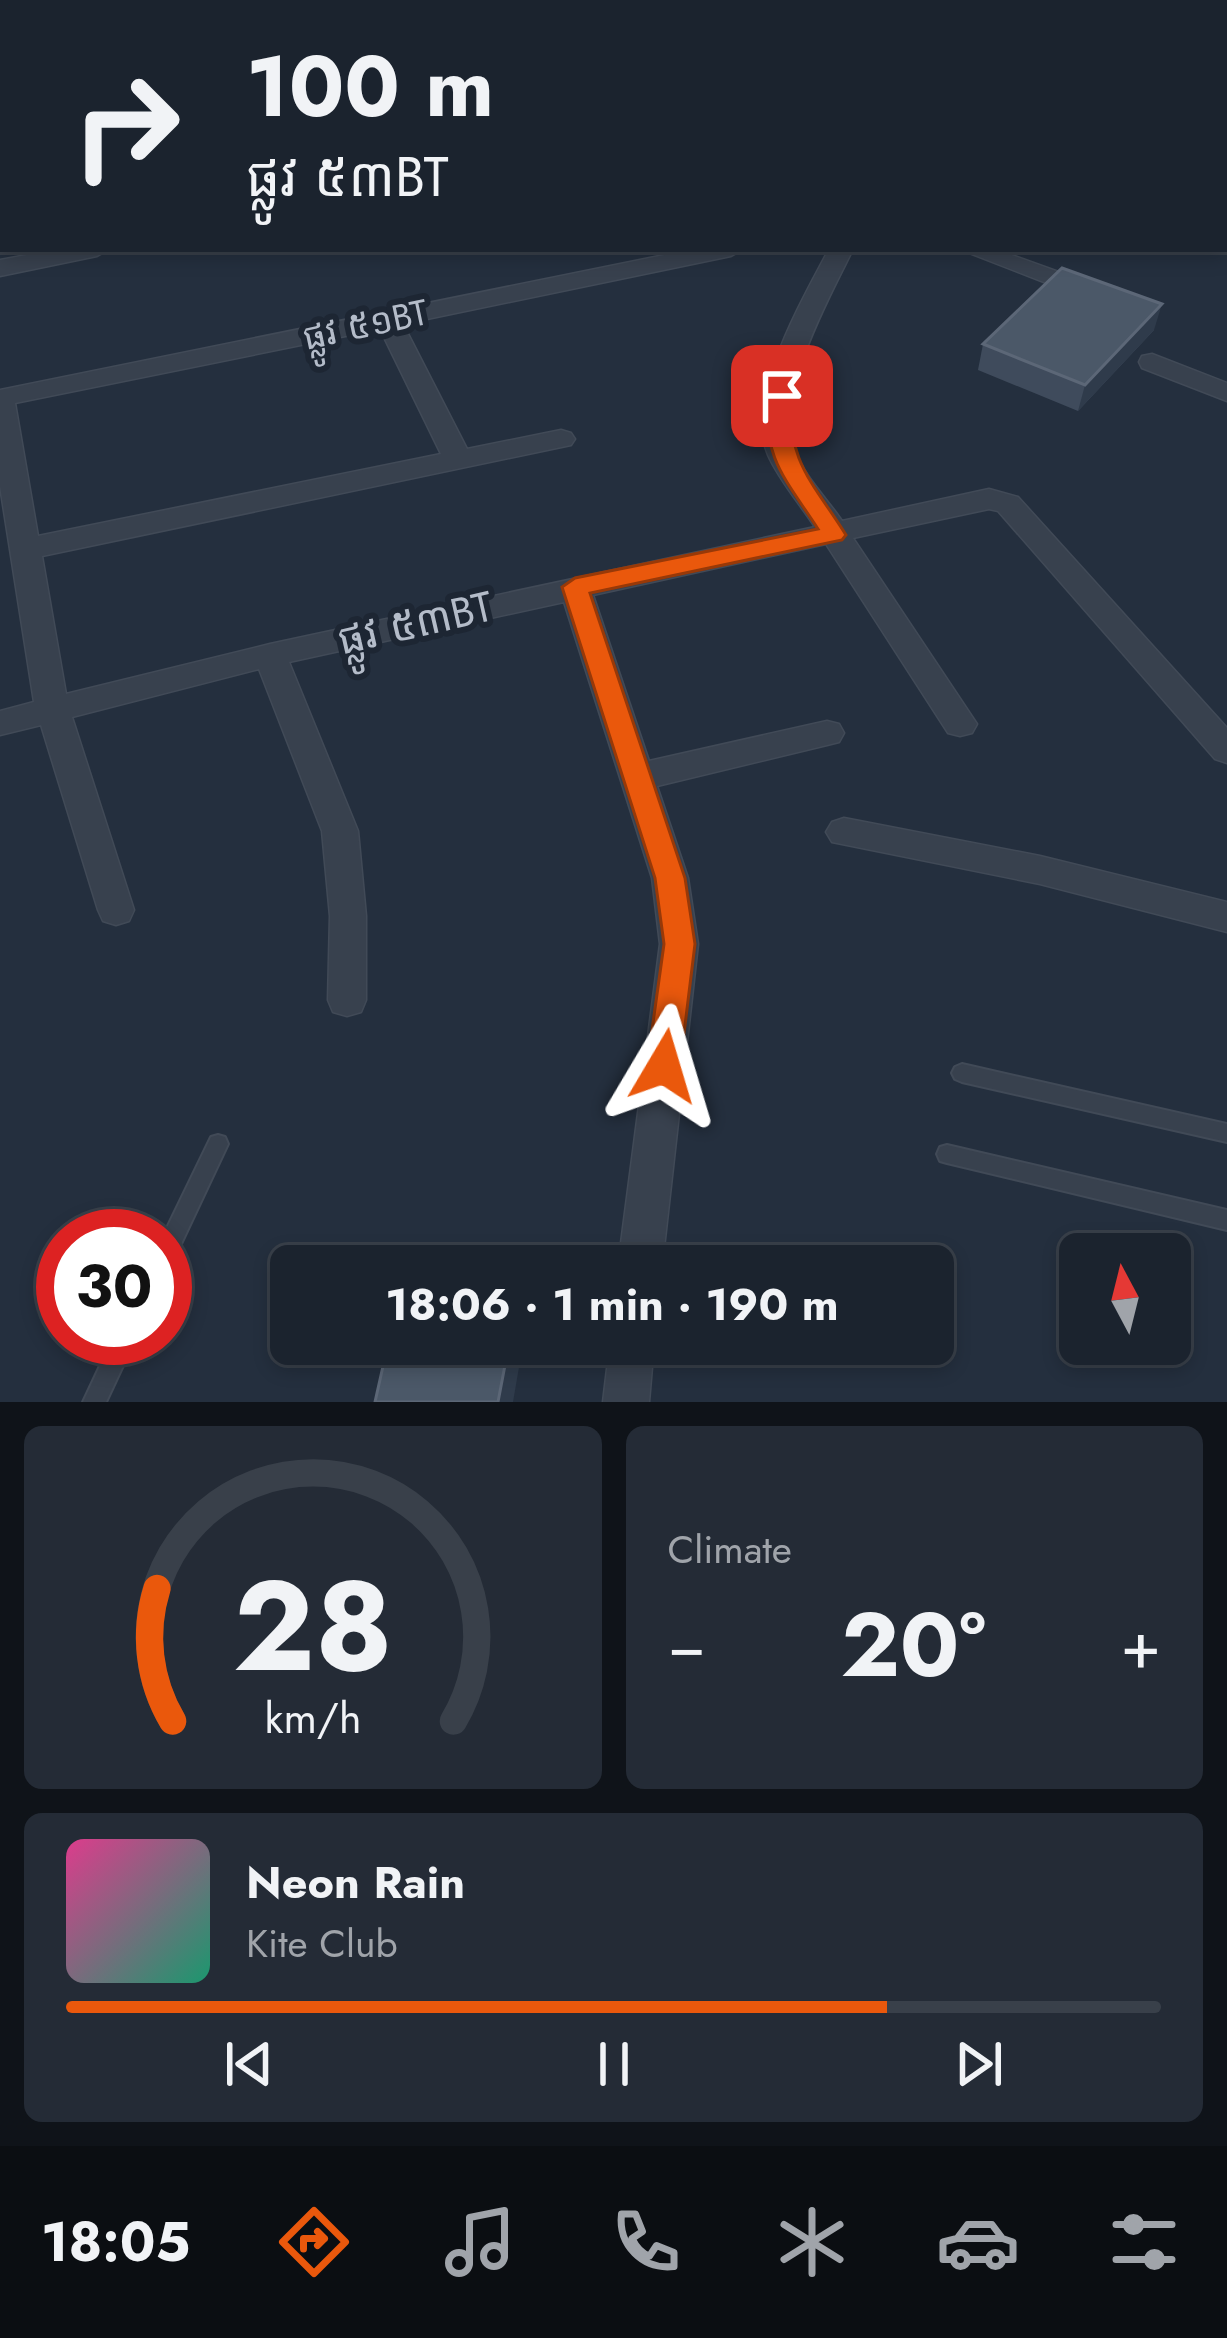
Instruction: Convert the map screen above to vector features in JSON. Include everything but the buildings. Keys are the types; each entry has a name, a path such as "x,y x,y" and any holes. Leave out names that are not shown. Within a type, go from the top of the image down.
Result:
{"street":[{"path":"0,268 82,252"},
{"name":"ផ្លូវ ៥១BT","path":"0,398 388,319 653,256 698,252"},
{"path":"841,252 787,364 776,429 788,468 960,724"},
{"path":"979,252 1125,305"},
{"path":"388,319 458,459"},
{"path":"1152,362 1227,393"},
{"path":"0,398 52,708 116,910"},
{"path":"25,549 561,439"},
{"name":"ផ្លូវ ៥៣BT","path":"0,723 270,655 1000,499 1227,751"},
{"path":"575,587 670,878 680,944 643,1245"},
{"path":"270,655 340,831 348,916 347,1000"},
{"path":"638,777 827,734"},
{"path":"844,832 1040,870 1227,917"},
{"path":"626,1402 630,1365"}],"lane":[{"path":"962,1073 1227,1133"},
{"path":"187,1209 218,1144"},
{"path":"946,1154 1227,1220"},
{"path":"94,1402 112,1365"}],"route":[{"path":"664,1066 680,944 670,878 575,587 834,535 781,452 776,429 782,396"}]}
